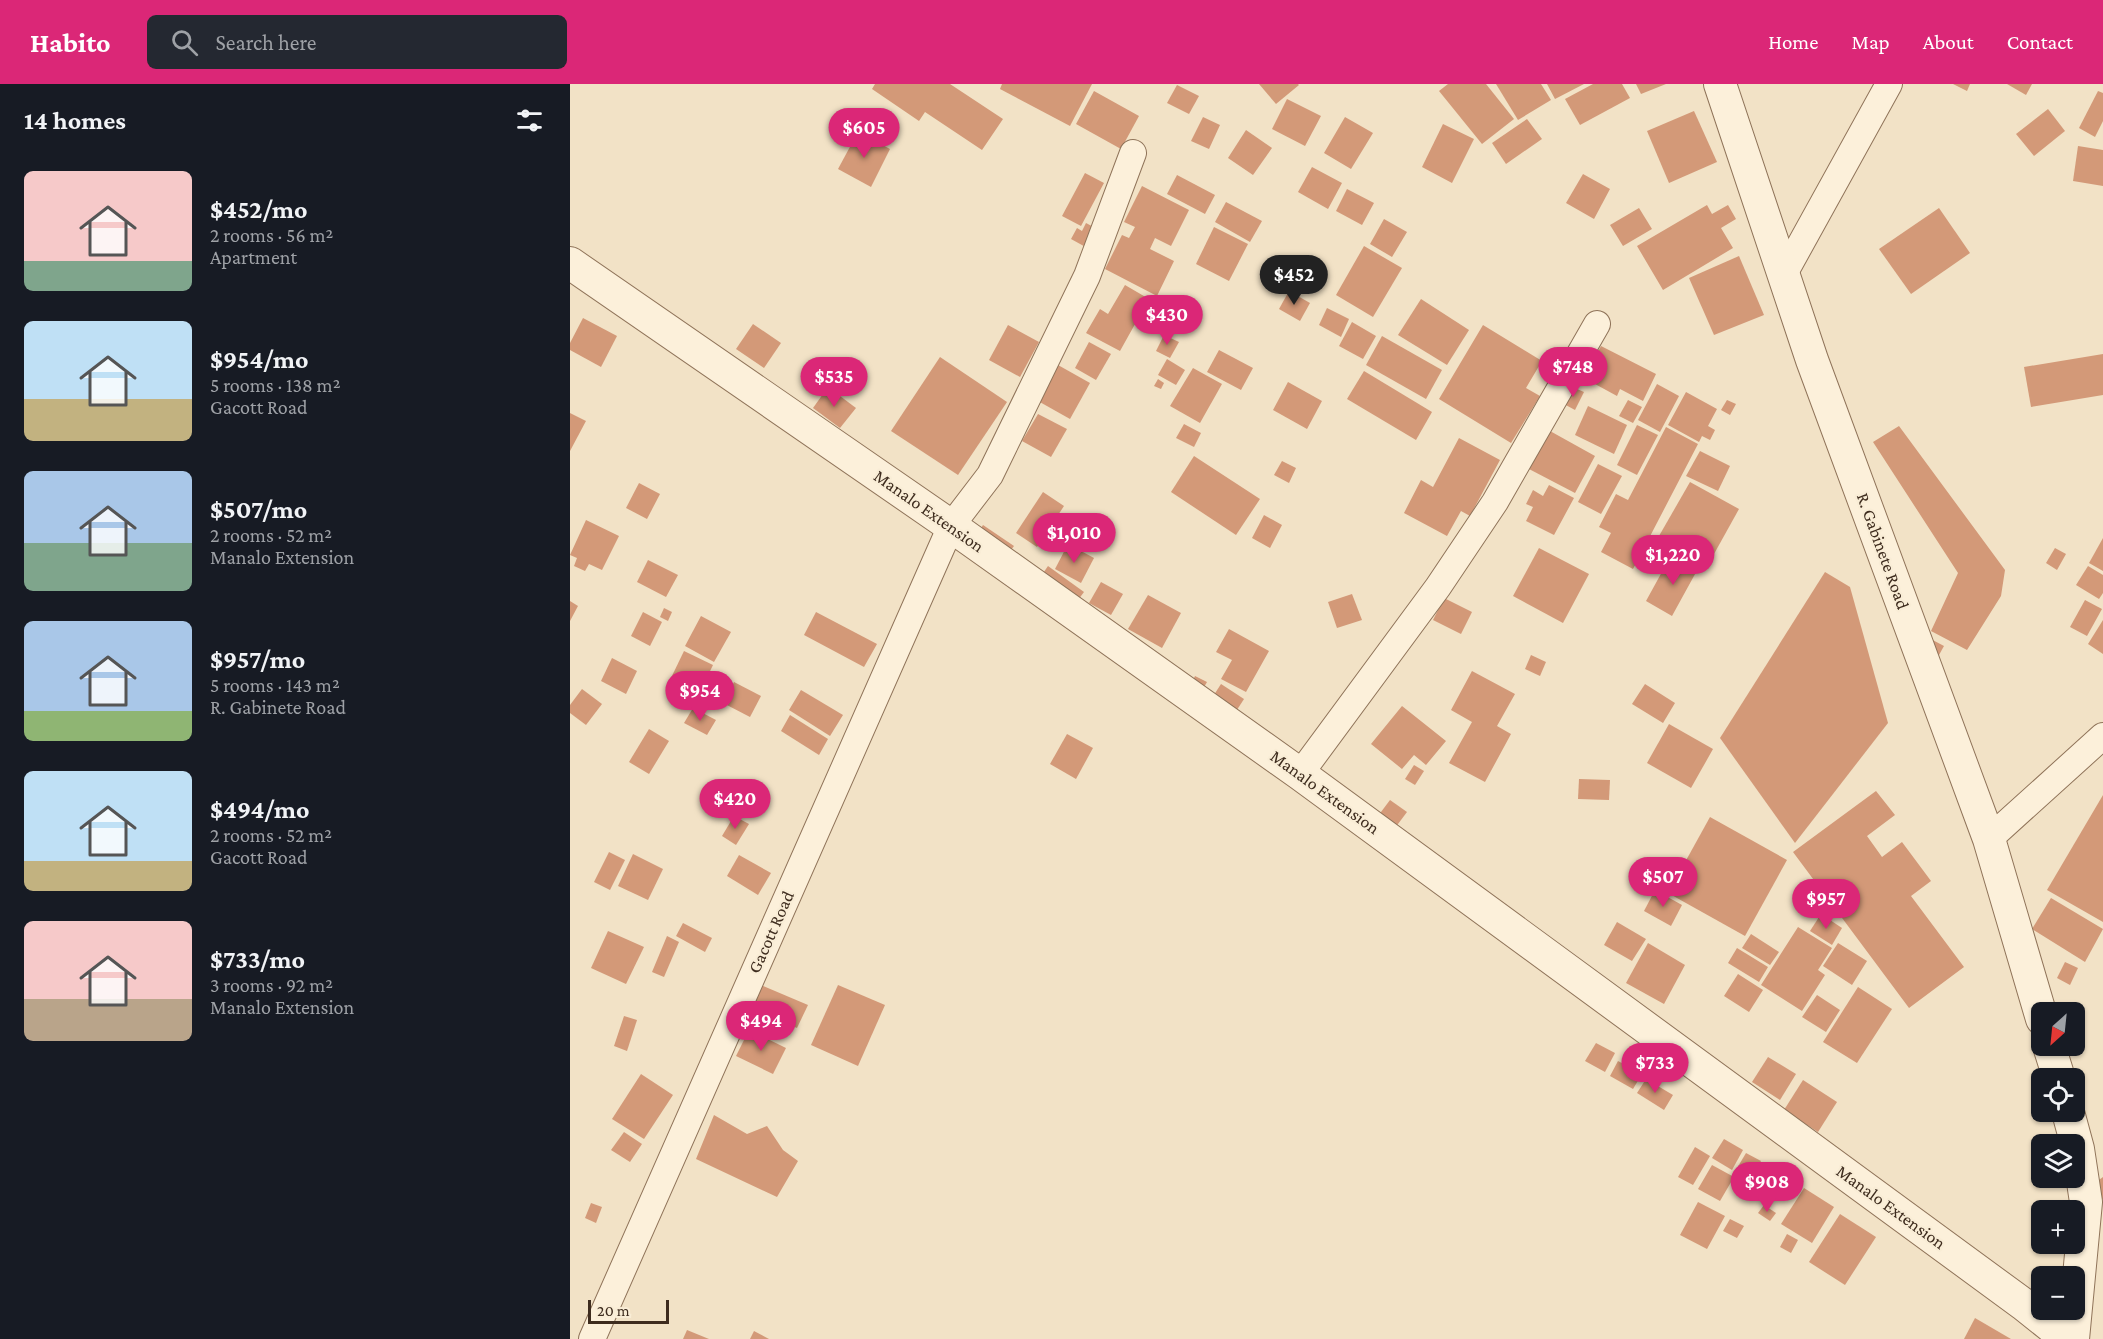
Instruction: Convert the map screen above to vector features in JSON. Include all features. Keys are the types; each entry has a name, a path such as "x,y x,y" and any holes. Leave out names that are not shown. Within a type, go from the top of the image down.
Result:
{"street":[{"name":"R. Gabinete Road","path":"1720,84 1812,360 1989,839 2037,1002"},
{"path":"1784,274 1889,84"},
{"name":"Gacott Road","path":"592,1339 951,526 990,475 1087,276 1133,153"},
{"name":"Manalo Extension","path":"570,263 951,526 1300,774 2023,1304 2067,1339"},
{"path":"1300,774 1438,587 1496,502 1597,324"},
{"path":"1989,839 2103,736"},
{"path":"2071,1122 2078,1149 2086,1202 2073,1339"}],"building":[{"path":"875,84 950,84 1003,119 982,150 925,112 919,121 872,89"},
{"path":"1002,84 1092,84 1070,126 1000,89"},
{"path":"1259,84 1298,84 1299,85 1276,104"},
{"path":"1448,84 1486,84 1514,119 1482,144 1439,91"},
{"path":"1496,84 1541,84 1551,100 1518,120"},
{"path":"1547,84 1584,84 1555,99"},
{"path":"1593,84 1622,84 1630,98 1580,125 1565,99"},
{"path":"1636,84 1666,84 1641,94"},
{"path":"1953,84 1970,84 1967,91"},
{"path":"2007,84 2032,84 2026,95"},
{"path":"1177,85 1199,96 1189,114 1167,103"},
{"path":"1094,91 1139,116 1121,149 1076,124"},
{"path":"2098,91 2103,93 2103,121 2095,137 2079,128"},
{"path":"1287,99 1321,116 1305,146 1272,129"},
{"path":"2048,109 2065,131 2034,156 2016,134"},
{"path":"1694,111 1717,162 1669,183 1647,131"},
{"path":"1203,117 1220,125 1209,149 1191,141"},
{"path":"1345,117 1373,133 1351,169 1324,153"},
{"path":"1527,119 1542,139 1506,164 1492,143"},
{"path":"1443,124 1474,139 1452,183 1422,167"},
{"path":"1246,130 1272,148 1253,175 1228,158"},
{"path":"858,132 890,149 871,187 838,169"},
{"path":"2078,146 2103,150 2103,186 2073,181"},
{"path":"1312,167 1342,183 1328,209 1298,192"},
{"path":"1085,173 1104,183 1081,226 1062,216"},
{"path":"1583,174 1610,189 1594,219 1566,203"},
{"path":"1177,175 1215,195 1205,214 1167,194"},
{"path":"1142,186 1189,210 1171,246 1155,238 1150,249 1174,261 1157,296 1105,269 1122,235 1129,238 1135,227 1124,222"},
{"path":"1347,189 1374,203 1362,225 1336,211"},
{"path":"1226,202 1262,221 1250,242 1215,222"},
{"path":"1707,205 1712,214 1728,205 1736,219 1721,228 1733,248 1663,290 1637,246"},
{"path":"1639,208 1652,229 1623,246 1610,225"},
{"path":"1939,208 1970,253 1911,294 1879,249"},
{"path":"1384,219 1407,232 1392,257 1370,244"},
{"path":"1086,223 1101,231 1091,250 1071,239 1077,228 1082,231"},
{"path":"1214,227 1248,244 1229,281 1196,264"},
{"path":"1364,246 1402,268 1373,317 1336,295"},
{"path":"1739,256 1764,315 1714,335 1689,278"},
{"path":"1125,285 1149,299 1120,351 1086,333 1100,309 1108,314"},
{"path":"1289,291 1310,303 1300,321 1279,309"},
{"path":"1421,299 1469,330 1447,365 1398,335"},
{"path":"1327,308 1349,319 1341,337 1319,325"},
{"path":"583,318 617,336 601,367 570,350 570,343"},
{"path":"1352,322 1376,336 1363,359 1339,346"},
{"path":"753,324 781,343 764,368 736,349"},
{"path":"1008,325 1039,342 1020,377 989,360"},
{"path":"1483,325 1542,361 1526,388 1540,396 1511,443 1439,399"},
{"path":"1164,335 1179,342 1170,358 1156,351"},
{"path":"1382,336 1442,370 1426,399 1366,365"},
{"path":"1089,342 1111,354 1096,380 1075,368"},
{"path":"1601,346 1656,374 1643,401 1620,389 1617,396 1584,378"},
{"path":"1219,350 1253,368 1241,390 1207,372"},
{"path":"2103,354 2103,395 2031,407 2024,367"},
{"path":"940,357 1007,402 958,475 891,431"},
{"path":"1167,359 1185,370 1176,385 1158,375"},
{"path":"1058,365 1090,383 1070,419 1038,401"},
{"path":"1193,368 1222,384 1200,423 1170,406"},
{"path":"1364,371 1432,412 1416,440 1347,399"},
{"path":"1158,379 1164,383 1161,389 1154,386"},
{"path":"1288,382 1322,401 1307,429 1273,410"},
{"path":"1657,384 1679,396 1660,432 1638,420"},
{"path":"1570,386 1584,392 1575,410 1562,403"},
{"path":"828,387 856,408 840,428 813,408"},
{"path":"1686,392 1717,409 1708,426 1715,430 1710,440 1702,436 1699,442 1668,425"},
{"path":"1628,400 1642,407 1633,423 1619,416"},
{"path":"1727,400 1736,404 1730,415 1721,410"},
{"path":"1588,406 1627,425 1614,454 1575,435"},
{"path":"570,413 586,421 570,451"},
{"path":"1038,414 1067,429 1051,457 1022,441"},
{"path":"1184,424 1201,433 1194,447 1176,438"},
{"path":"1637,425 1658,435 1637,475 1617,465"},
{"path":"1899,426 2005,570 2001,596 1967,650 1931,631 1958,573 1873,442"},
{"path":"1666,427 1698,444 1633,569 1601,552 1611,533 1599,527 1616,494 1628,500"},
{"path":"1550,431 1595,456 1575,493 1529,469"},
{"path":"1459,438 1500,460 1470,516 1461,511 1447,536 1404,513 1421,480 1433,487"},
{"path":"1700,451 1730,466 1718,491 1686,476"},
{"path":"1194,456 1260,499 1236,535 1171,492"},
{"path":"1282,461 1296,468 1289,483 1274,475"},
{"path":"1598,464 1622,476 1601,514 1578,502"},
{"path":"1690,482 1739,509 1709,563 1659,536"},
{"path":"639,483 660,494 647,519 626,508"},
{"path":"1549,485 1574,498 1554,535 1526,521 1533,507 1526,504 1533,490 1543,496"},
{"path":"1043,492 1064,506 1037,547 1016,533"},
{"path":"1264,515 1282,525 1270,548 1252,538"},
{"path":"586,520 619,536 602,570 589,564 585,571 574,566 577,558 570,555"},
{"path":"983,525 1014,546 1005,558 975,537"},
{"path":"2103,538 2103,571 2089,563"},
{"path":"1068,544 1094,558 1081,583 1055,569"},
{"path":"1539,548 1589,574 1563,623 1513,596"},
{"path":"2055,548 2066,554 2057,570 2046,563"},
{"path":"1685,557 1700,565 1672,616 1646,601 1668,561 1679,567"},
{"path":"648,560 678,575 666,597 637,582"},
{"path":"1048,566 1084,592 1072,608 1037,582"},
{"path":"2088,566 2103,575 2103,593 2099,599 2076,585"},
{"path":"1825,572 1850,587 1888,723 1795,843 1720,738"},
{"path":"1101,582 1123,594 1111,615 1089,603"},
{"path":"1352,594 1362,620 1337,628 1328,602"},
{"path":"1148,595 1181,613 1162,648 1128,629"},
{"path":"1444,598 1472,612 1461,634 1433,620"},
{"path":"2085,600 2102,609 2087,636 2070,627"},
{"path":"570,601 578,606 570,621"},
{"path":"664,608 672,612 668,621 660,617"},
{"path":"643,612 662,622 650,646 631,636"},
{"path":"816,612 877,644 864,667 804,635"},
{"path":"701,616 731,632 714,662 685,646"},
{"path":"2103,620 2103,654 2088,644"},
{"path":"1229,629 1269,651 1246,692 1221,679 1232,660 1216,652"},
{"path":"1927,637 1944,646 1939,655 1923,645"},
{"path":"684,651 713,665 699,694 670,680"},
{"path":"1531,655 1546,662 1540,676 1525,669"},
{"path":"612,658 637,671 626,694 601,681"},
{"path":"1472,671 1515,694 1497,726 1511,734 1485,782 1449,763 1472,722 1451,710"},
{"path":"1195,676 1207,682 1200,694 1189,688"},
{"path":"734,682 761,696 750,717 723,703"},
{"path":"1221,684 1244,699 1233,716 1210,701"},
{"path":"1645,684 1675,703 1663,723 1632,704"},
{"path":"582,689 602,704 586,725 570,713 570,705"},
{"path":"801,690 843,715 830,736 789,710"},
{"path":"1402,706 1446,741 1426,765 1414,755 1402,769 1371,744"},
{"path":"693,708 716,720 707,735 684,723"},
{"path":"790,715 828,739 819,755 781,731"},
{"path":"1669,724 1713,749 1691,788 1647,763"},
{"path":"649,729 669,741 649,774 629,762"},
{"path":"1067,734 1093,748 1076,779 1050,764"},
{"path":"1414,765 1424,771 1415,785 1405,779"},
{"path":"1579,779 1610,780 1609,800 1578,799"},
{"path":"1876,791 1895,815 1867,836 1882,857 1902,842 1931,881 1911,896 1964,967 1909,1008 1793,852"},
{"path":"2103,795 2103,922 2047,890"},
{"path":"1390,800 1407,812 1392,832 1375,820"},
{"path":"734,816 749,824 736,845 722,836"},
{"path":"1710,817 1787,860 1745,936 1668,893"},
{"path":"609,852 625,860 610,890 594,882"},
{"path":"633,854 663,869 648,900 618,886"},
{"path":"739,855 771,873 758,895 727,876"},
{"path":"1655,890 1682,905 1671,926 1644,911"},
{"path":"2051,898 2103,929 2085,962 2032,929"},
{"path":"1821,914 1842,928 1832,945 1810,931"},
{"path":"1617,922 1646,939 1632,961 1604,945"},
{"path":"683,923 712,938 705,952 676,936"},
{"path":"1798,927 1832,948 1818,970 1825,975 1802,1011 1761,985"},
{"path":"608,931 644,947 626,984 591,968"},
{"path":"1751,934 1779,952 1770,965 1742,948"},
{"path":"667,936 679,942 664,977 652,972"},
{"path":"1648,943 1685,965 1664,1004 1626,983"},
{"path":"1838,943 1867,961 1852,985 1823,966"},
{"path":"1737,948 1768,967 1759,982 1728,963"},
{"path":"2065,962 2078,968 2070,985 2057,978"},
{"path":"1738,974 1763,990 1749,1012 1724,996"},
{"path":"761,985 808,1005 797,1028 751,1008"},
{"path":"838,985 885,1005 858,1066 811,1045"},
{"path":"1858,987 1892,1009 1857,1063 1823,1042"},
{"path":"1817,995 1840,1010 1826,1032 1802,1017"},
{"path":"624,1016 637,1020 627,1051 614,1046"},
{"path":"749,1030 786,1048 773,1074 736,1056"},
{"path":"1596,1043 1615,1053 1605,1072 1585,1061"},
{"path":"1768,1057 1796,1074 1780,1100 1752,1082"},
{"path":"1618,1061 1642,1074 1633,1089 1610,1076"},
{"path":"641,1074 673,1095 644,1139 612,1119"},
{"path":"1646,1079 1673,1095 1664,1110 1637,1093"},
{"path":"1803,1080 1837,1102 1818,1132 1784,1110"},
{"path":"714,1115 747,1134 767,1126 783,1150 798,1161 777,1197 696,1159"},
{"path":"624,1132 642,1144 630,1162 611,1150"},
{"path":"1724,1139 1743,1150 1732,1170 1712,1158"},
{"path":"1695,1147 1710,1156 1693,1185 1678,1177"},
{"path":"1746,1153 1761,1161 1749,1183 1733,1175"},
{"path":"1766,1163 1784,1173 1768,1201 1750,1190"},
{"path":"1712,1165 1734,1177 1720,1201 1698,1189"},
{"path":"2103,1177 2103,1200 2092,1185"},
{"path":"1804,1188 1834,1207 1812,1243 1781,1224"},
{"path":"1698,1202 1725,1216 1707,1249 1680,1235"},
{"path":"591,1203 602,1207 596,1223 585,1218"},
{"path":"1764,1205 1776,1213 1770,1221 1758,1213"},
{"path":"1840,1214 1876,1237 1845,1285 1809,1262"},
{"path":"1730,1219 1744,1226 1737,1238 1723,1231"},
{"path":"1787,1234 1798,1240 1791,1253 1780,1247"},
{"path":"1975,1318 2011,1339 1964,1339"},
{"path":"687,1330 709,1339 683,1339"},
{"path":"754,1331 769,1339 750,1339"}]}
